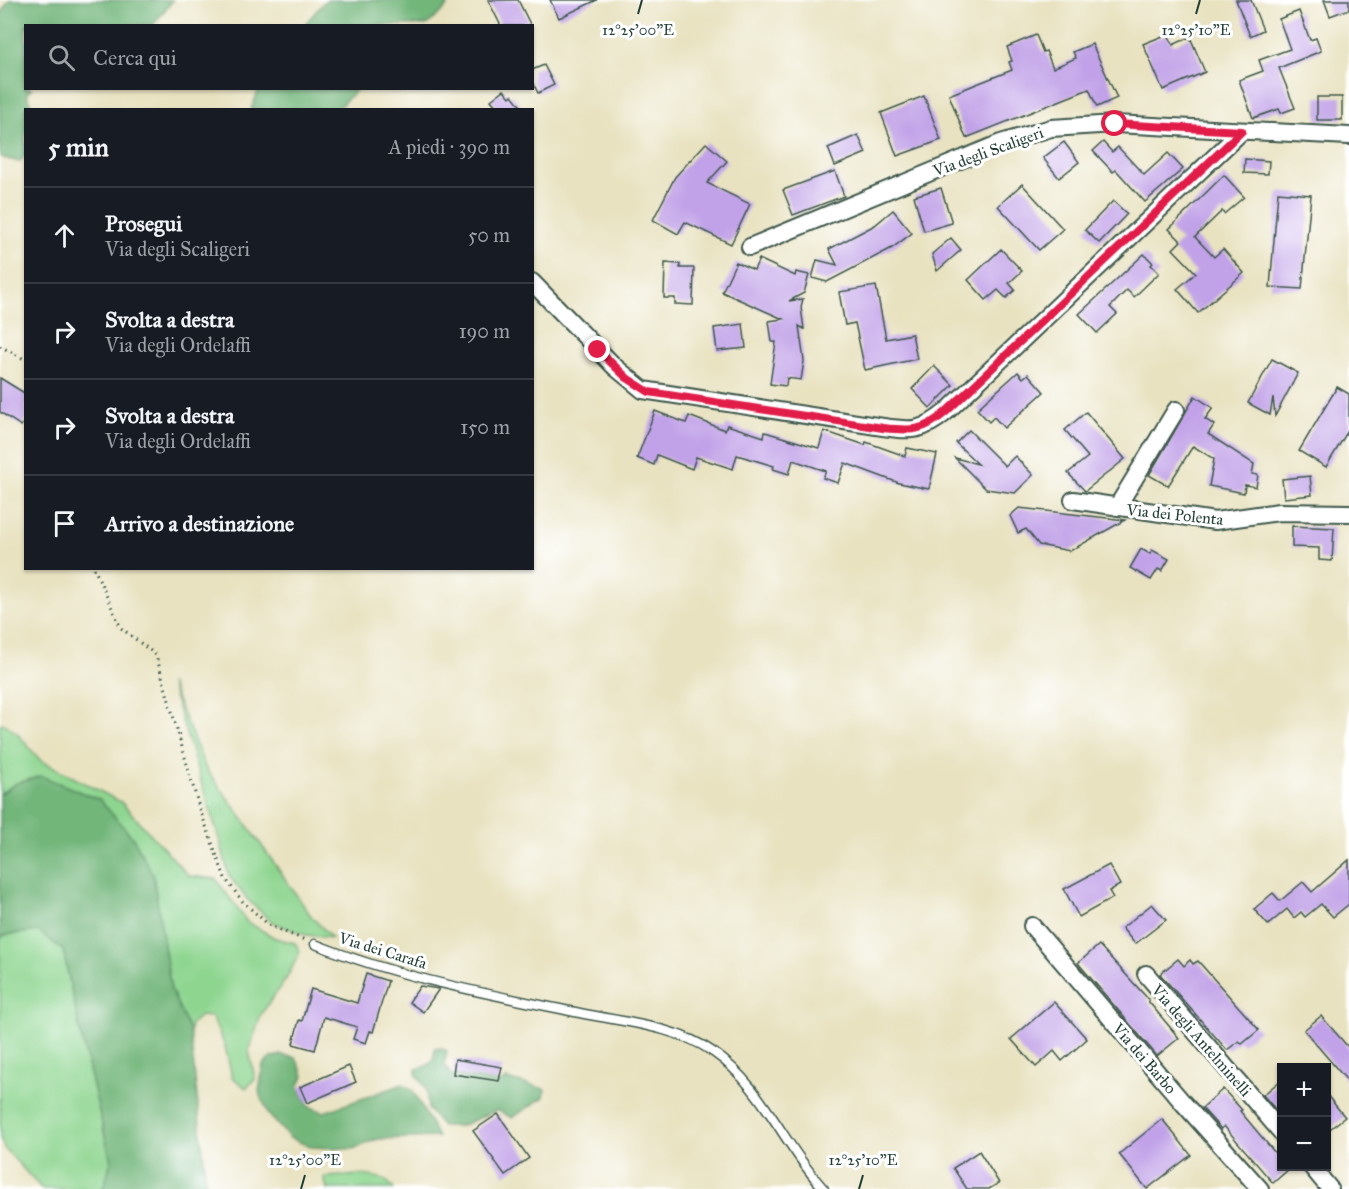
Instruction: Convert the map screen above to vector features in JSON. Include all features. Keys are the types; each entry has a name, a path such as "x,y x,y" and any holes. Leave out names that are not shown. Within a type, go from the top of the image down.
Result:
{"street":[{"name":"Via degli Scaligeri","path":"750,247 1001,143 1043,130 1065,126 1115,124 1349,136"},
{"path":"534,284 609,362 643,390 883,428 918,430 946,412 1242,131"},
{"path":"1117,507 1176,410"},
{"name":"Via dei Polenta","path":"1073,500 1215,521 1236,520 1279,512 1349,513"},
{"name":"Via dei Barbo","path":"1032,926 1260,1189"},
{"name":"Via degli Antelminelli","path":"1146,974 1277,1127"},
{"path":"1314,1171 1330,1189"}],"lane":[{"name":"Via dei Carafa","path":"315,944 402,974 655,1029 702,1045 731,1067 751,1089 801,1162 824,1189"}],"path":[{"path":"0,346 24,359"},
{"name":"Via dei Carafa","path":"95,570 121,628 156,655 198,807 225,879 243,902 270,926 315,944"}],"green space":[{"path":"9,0 173,0 154,24 24,24 24,90 30,90 27,94 32,108 24,108 24,157 19,162 0,157 0,15"},
{"path":"326,0 451,0 444,10 428,24 305,24"},
{"path":"258,90 356,90 338,108 251,108"},
{"path":"170,683 206,769 311,916 332,938 306,935 272,922 247,899 229,876"},
{"path":"3,723 17,733 40,760 121,802 189,876 216,879 247,922 275,938 295,943 300,952 286,979 261,1014 249,1051 255,1079 246,1088 232,1077 225,1046 212,1017 200,1016 191,1024 190,1032 171,990 153,875 17,783 0,794 0,724"},
{"path":"41,776 100,800 133,838 153,875 171,990 190,1032 207,1189 102,1189 111,1161 63,950 38,931 4,935 0,940 0,794 17,783"},
{"path":"38,931 63,950 111,1161 102,1189 42,1189 5,1149 0,1139 0,940 4,935"},
{"path":"442,1048 447,1051 444,1065 452,1075 501,1083 506,1079 545,1089 544,1097 512,1118 497,1110 461,1126 442,1126 428,1109 426,1088 416,1074 416,1069 432,1061 435,1049"},
{"path":"281,1055 296,1058 304,1076 298,1086 308,1106 324,1112 403,1084 413,1091 438,1137 378,1139 353,1149 311,1147 290,1138 269,1115 259,1092 263,1065 270,1058"},
{"path":"363,1175 384,1180 394,1189 327,1189 324,1177"}],"building":[{"path":"488,0 518,0 530,24 500,24"},
{"path":"550,0 597,0 559,18"},
{"path":"1236,0 1251,0 1263,30 1250,36"},
{"path":"1324,0 1349,0 1349,9 1330,16"},
{"path":"1299,11 1310,40 1316,38 1321,51 1279,68 1295,108 1281,113 1279,109 1253,118 1239,80 1263,71 1259,60 1290,49 1279,19"},
{"path":"1168,34 1173,45 1190,37 1205,72 1163,90 1143,44"},
{"path":"1036,35 1053,68 1076,58 1073,52 1092,44 1117,98 1097,107 1089,89 966,138 949,95 1012,70 1009,62 1012,61 1007,47"},
{"path":"544,65 554,85 538,93 534,85 534,69"},
{"path":"504,90 510,97 512,95 522,108 496,108 491,100"},
{"path":"924,96 941,140 897,156 881,113"},
{"path":"1317,97 1342,97 1342,120 1317,120"},
{"path":"858,135 866,153 835,166 828,148"},
{"path":"1064,142 1079,162 1059,178 1043,158"},
{"path":"1103,142 1112,152 1118,147 1144,175 1168,153 1183,169 1145,202 1116,170 1113,172 1093,151"},
{"path":"706,143 727,161 707,183 750,204 731,244 685,222 678,234 653,220 675,177"},
{"path":"1245,159 1269,161 1268,174 1244,173"},
{"path":"835,171 844,196 793,215 783,190"},
{"path":"1224,175 1244,197 1224,214 1222,211 1195,237 1214,257 1223,249 1244,273 1198,313 1177,289 1196,273 1173,249 1181,241 1169,229"},
{"path":"1022,184 1063,229 1039,250 998,206"},
{"path":"941,188 952,223 924,231 914,196"},
{"path":"1278,192 1311,195 1302,289 1270,287"},
{"path":"1113,201 1127,214 1099,243 1085,230"},
{"path":"893,210 912,233 892,248 827,282 812,278 817,260 837,265 829,249 875,225"},
{"path":"951,238 961,250 937,271 932,254"},
{"path":"1001,249 1022,271 1009,283 1015,290 1006,298 998,290 986,300 968,280"},
{"path":"1144,254 1159,273 1134,297 1127,290 1110,307 1117,314 1097,333 1079,314"},
{"path":"759,259 795,276 796,272 809,275 804,293 789,301 803,299 801,307 804,329 799,326 804,361 801,380 787,378 786,386 770,384 776,342 772,342 769,321 783,319 722,292 736,262 754,270"},
{"path":"665,263 680,264 680,268 694,268 693,305 675,304 675,298 664,298"},
{"path":"876,286 886,339 912,334 917,359 865,370 855,323 845,325 839,292"},
{"path":"743,324 746,348 717,351 714,328"},
{"path":"1272,359 1298,373 1275,416 1273,397 1270,415 1248,403"},
{"path":"934,366 953,385 930,408 912,389"},
{"path":"1018,372 1023,378 1028,374 1044,392 1004,428 994,417 989,422 977,409"},
{"path":"0,378 24,393 24,422 21,426 0,412"},
{"path":"1337,387 1349,394 1349,429 1326,467 1299,451"},
{"path":"1195,396 1213,408 1205,419 1214,425 1208,434 1254,464 1252,474 1258,475 1256,487 1245,485 1244,493 1209,486 1214,459 1193,446 1168,486 1149,475"},
{"path":"655,411 686,423 689,416 725,430 727,425 764,437 765,432 819,448 824,431 865,445 866,442 905,456 907,448 937,454 929,489 899,483 845,463 838,483 823,478 826,471 793,460 789,474 773,469 774,466 737,455 733,469 696,457 692,469 657,455 654,465 637,458"},
{"path":"1086,412 1125,459 1085,491 1068,473 1088,457 1065,430"},
{"path":"969,430 1005,466 1015,456 1033,475 1015,493 986,489 955,458 978,464 956,443"},
{"path":"1310,476 1312,495 1284,498 1282,479"},
{"path":"1019,508 1125,520 1070,551 1039,545 1026,529 1018,533 1010,516"},
{"path":"1292,526 1334,528 1332,561 1319,560 1319,548 1292,547"},
{"path":"1141,549 1150,554 1152,550 1169,559 1162,571 1158,569 1151,580 1130,568"},
{"path":"1349,860 1349,904 1333,917 1321,904 1305,917 1301,912 1294,918 1287,909 1268,925 1254,909 1273,893 1280,901 1303,882 1312,892"},
{"path":"1109,865 1120,885 1109,891 1113,898 1079,917 1064,889"},
{"path":"1152,904 1166,920 1135,944 1122,928"},
{"path":"1099,945 1149,1000 1179,1038 1157,1056 1078,963"},
{"path":"1178,959 1184,966 1190,960 1193,964 1198,961 1259,1030 1242,1044 1239,1041 1227,1050 1160,974"},
{"path":"366,974 388,981 373,1032 370,1031 366,1043 353,1039 357,1027 324,1017 315,1050 293,1044 311,989 357,1003"},
{"path":"420,986 439,989 423,1012 409,1002"},
{"path":"1054,1002 1087,1039 1062,1061 1054,1051 1036,1067 1011,1039"},
{"path":"1321,1016 1349,1048 1349,1083 1304,1030"},
{"path":"455,1059 502,1067 499,1081 453,1074"},
{"path":"349,1066 356,1082 307,1103 300,1087"},
{"path":"1277,1083 1277,1111 1263,1095"},
{"path":"1223,1089 1277,1155 1277,1171 1287,1171 1273,1183 1224,1126 1221,1129 1202,1108"},
{"path":"1331,1100 1345,1117 1331,1128"},
{"path":"498,1114 529,1158 505,1175 473,1131"},
{"path":"1162,1119 1191,1155 1147,1189 1119,1154"},
{"path":"979,1151 999,1183 989,1189 967,1189 953,1168"}],"route":[{"path":"598,350 627,378 649,392 883,428 910,431 924,428 946,412 1242,131 1115,124"}]}
